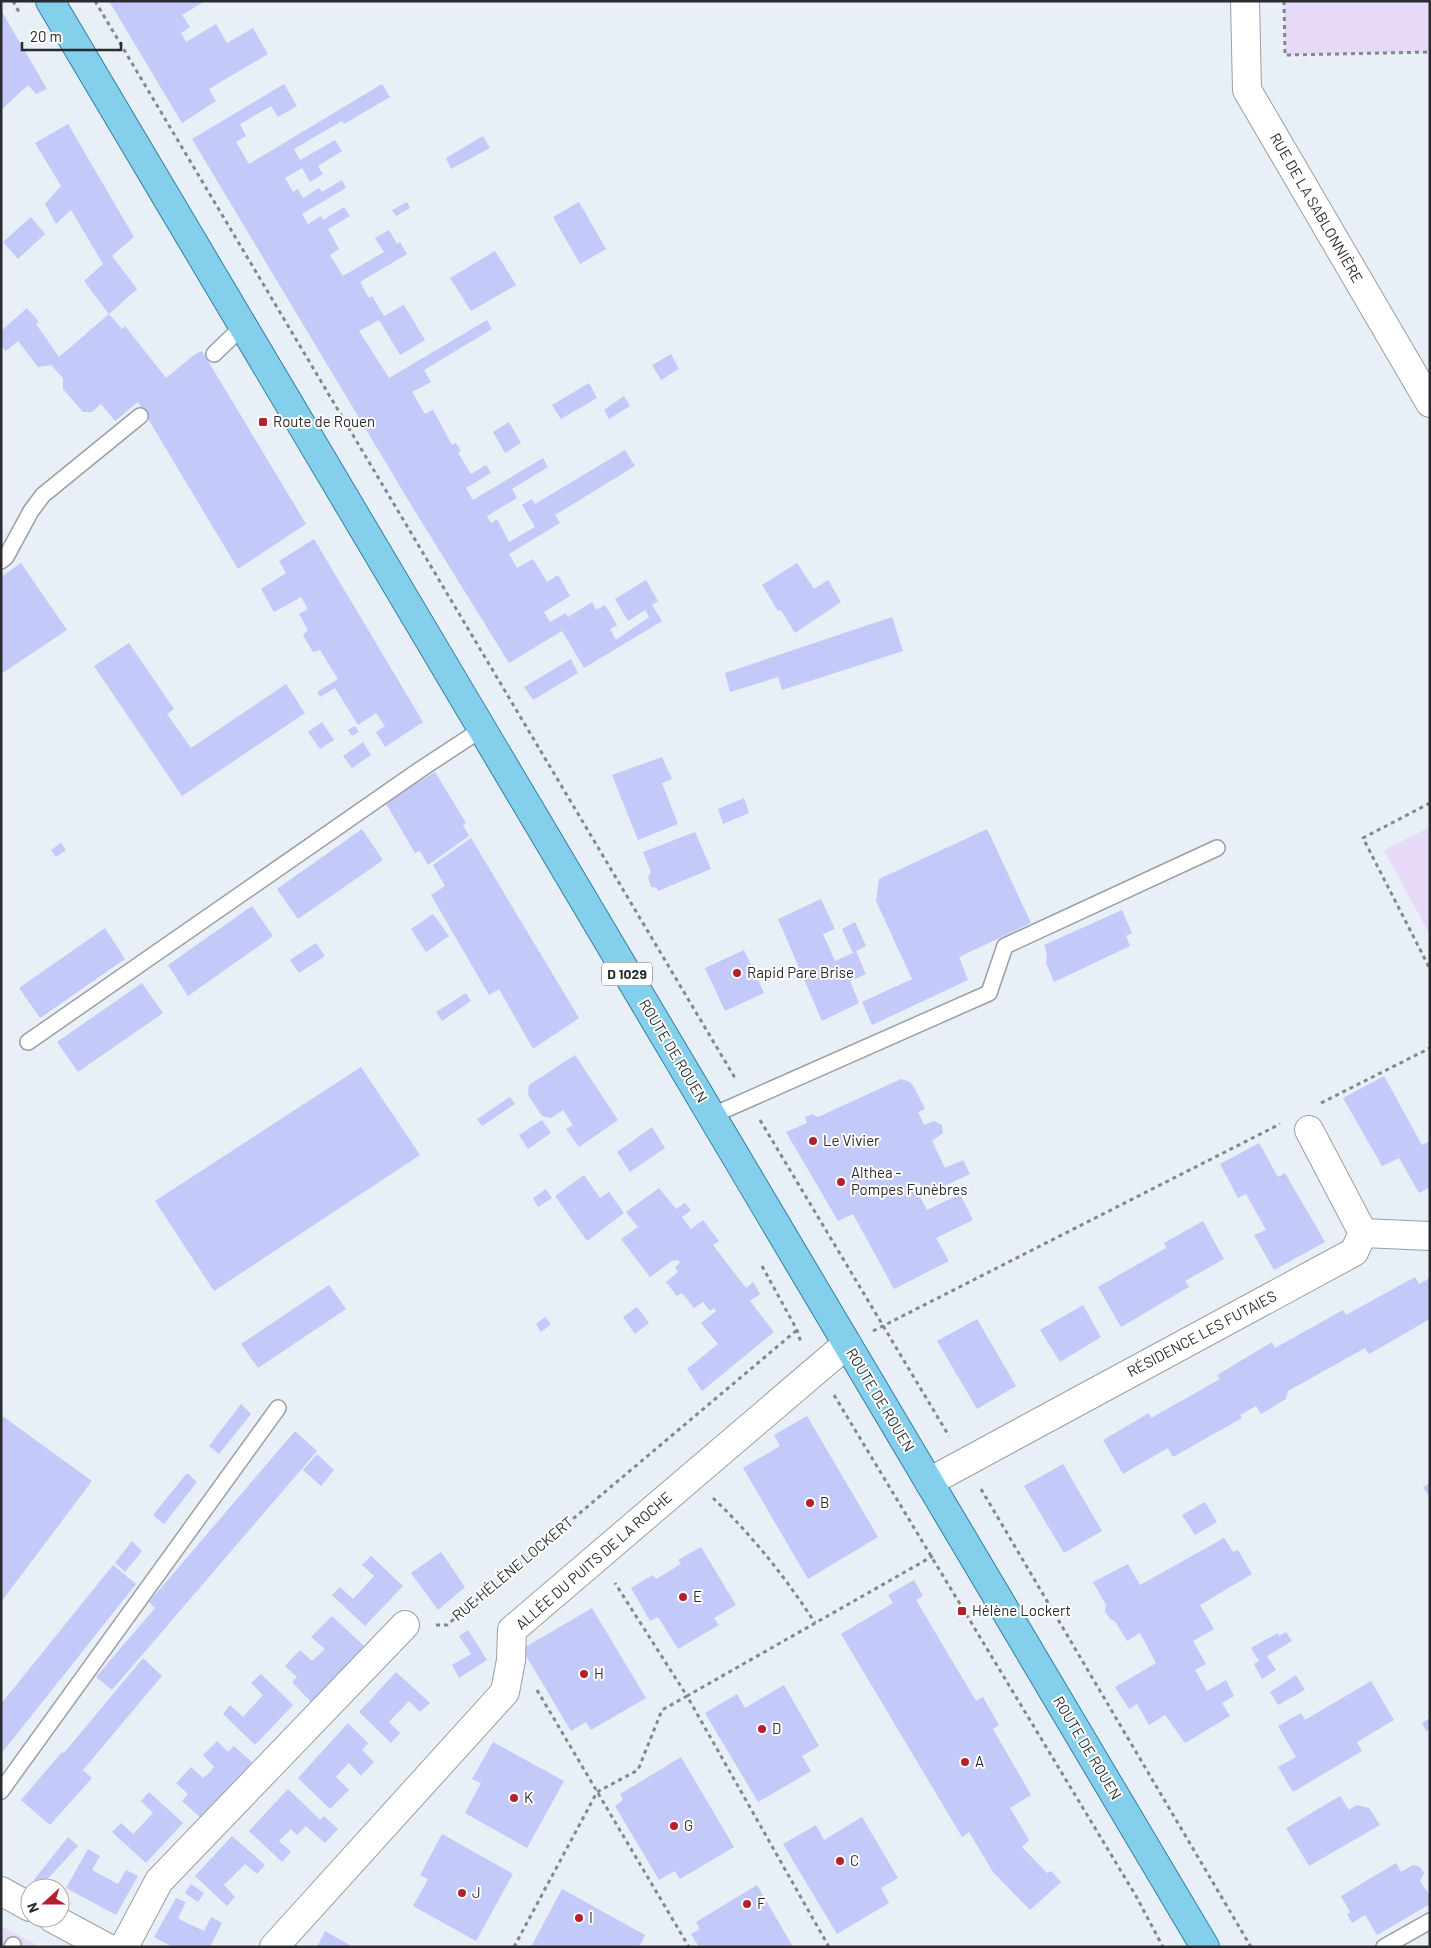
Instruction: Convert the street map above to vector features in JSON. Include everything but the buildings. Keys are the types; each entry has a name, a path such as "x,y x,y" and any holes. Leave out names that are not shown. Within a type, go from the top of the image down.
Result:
{"main road":[{"name":"ROUTE DE ROUEN","path":"50,1 1205,1947"}],"street":[{"name":"RUE DE LA SABLONNIÈRE","path":"1245,1 1247,90 1430,403"},
{"path":"1304,1118 1363,1233 1430,1236"},
{"name":"RÉSIDENCE LES FUTAIES","path":"929,1482 1354,1252 1363,1233"},
{"name":"ALLÉE DU PUITS DE LA ROCHE","path":"274,1947 505,1692 511,1660 512,1630 847,1344"},
{"path":"124,1947 159,1881 405,1625"},
{"path":"1,1891 20,1901"},
{"path":"70,1928 106,1947"}],"lane":[{"path":"214,354 243,326"},
{"path":"1,561 6,557 31,511 43,495 140,416"},
{"path":"28,1042 421,768 482,729"},
{"path":"712,1116 989,993 1005,946 1217,848"},
{"path":"1,1791 278,1408"},
{"path":"1384,1947 1430,1921"}],"path":[{"path":"95,1 748,1099 885,1325 1251,1947"},
{"path":"1284,1 1285,55 1430,52"},
{"path":"1430,803 1363,838 1430,969"},
{"path":"847,1344 1304,1118 1430,1048"},
{"name":"RUE HÉLÈNE LOCKERT","path":"405,1625 447,1625 825,1307"},
{"path":"692,1477 730,1514 786,1580 814,1623"},
{"path":"514,1947 597,1792 638,1770 662,1710 963,1539"},
{"path":"598,1557 687,1696 829,1947"},
{"path":"537,1689 688,1947"}],"shaded area":[{"path":"1284,1 1430,1 1430,52 1285,55"},
{"path":"1430,827 1430,935 1384,850"},
{"path":"1,1926 40,1947 1,1947"}],"place":[{"name":"Route de Rouen","path":"263,422"},
{"name":"Rapid Pare Brise","path":"737,973"},
{"name":"Le Vivier","path":"813,1141"},
{"name":"Althea - Pompes Funèbres","path":"841,1182"},
{"name":"B","path":"810,1503"},
{"name":"E","path":"683,1597"},
{"name":"Hélène Lockert","path":"962,1611"},
{"name":"H","path":"584,1674"},
{"name":"D","path":"762,1729"},
{"name":"A","path":"965,1762"},
{"name":"K","path":"514,1798"},
{"name":"G","path":"674,1826"},
{"name":"C","path":"840,1861"},
{"name":"J","path":"462,1893"},
{"name":"F","path":"747,1904"},
{"name":"I","path":"579,1918"}]}
